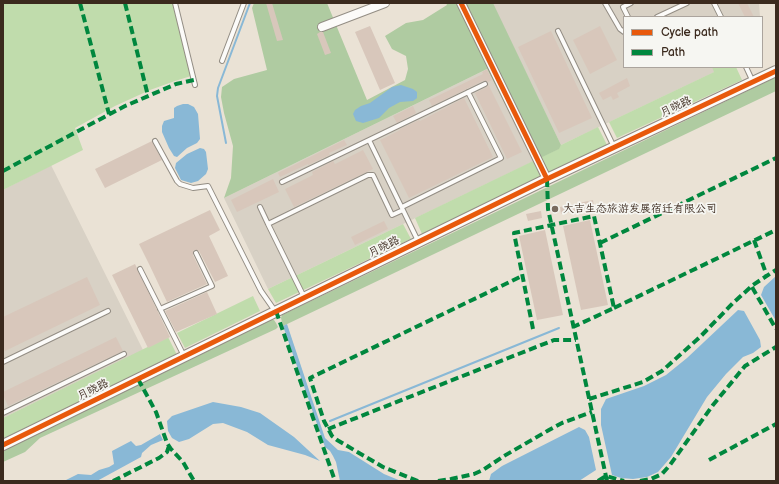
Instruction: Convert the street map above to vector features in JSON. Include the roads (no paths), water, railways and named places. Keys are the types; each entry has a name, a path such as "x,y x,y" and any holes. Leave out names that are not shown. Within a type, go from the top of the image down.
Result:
{"street":[{"path":"322,27 385,3"},
{"path":"461,3 547,179"},
{"name":"月晓路","path":"3,445 547,179 776,71"}],"lane":[{"path":"175,3 195,85"},
{"path":"222,61 244,3"},
{"path":"605,3 620,29 623,31"},
{"path":"628,16 623,7 631,3"},
{"path":"659,16 686,3"},
{"path":"714,3 720,16"},
{"path":"558,31 614,147"},
{"path":"746,68 753,82"},
{"path":"282,182 485,84"},
{"path":"268,224 368,175 373,175 392,215 402,208 501,158 468,92"},
{"path":"369,140 419,241"},
{"path":"155,141 180,184 185,187 193,188 208,186 261,291 276,311"},
{"path":"260,207 304,297"},
{"path":"160,309 212,286 196,253"},
{"path":"140,269 184,356"},
{"path":"3,362 108,311"},
{"path":"3,412 124,354"}],"water":[{"path":"401,85 417,92 417,98 413,101 400,102 389,108 379,118 363,123 356,121 353,114 355,110 370,103 392,87"},
{"path":"183,104 188,104 194,107 198,114 200,139 197,143 187,148 177,157 174,156 169,148 162,132 162,126 164,121 174,118 174,108"},
{"path":"200,148 204,149 206,152 208,169 206,174 198,181 191,183 181,180 175,168 176,163 187,154"},
{"path":"776,276 776,321 761,295 764,287"},
{"path":"738,310 744,311 760,340 761,347 753,353 743,357 726,374 707,397 671,457 658,472 647,477 633,479 621,478 612,475 601,425 601,409 606,399 644,386 666,375 687,358"},
{"path":"287,324 325,438 338,450 349,452 384,474 401,481 340,481 336,462 330,451 325,447 283,326"},
{"path":"213,402 241,407 260,413 294,437 320,461 305,455 268,445 247,432 223,423 213,424 189,439 179,442 172,438 168,431 167,421 172,416"},
{"path":"579,427 585,430 589,437 596,470 579,481 489,481 491,474 502,466"},
{"path":"160,434 163,440 151,445 142,453 141,457 97,481 64,481 78,474 91,475 99,470 109,467 114,464 112,451 131,441 136,446 141,445"}],"waterway":[{"path":"226,143 217,96 218,88 250,3"},
{"path":"330,421 559,328"}],"place":[{"name":"大吉生态旅游发展宿迁有限公司","path":"555,209"}]}
